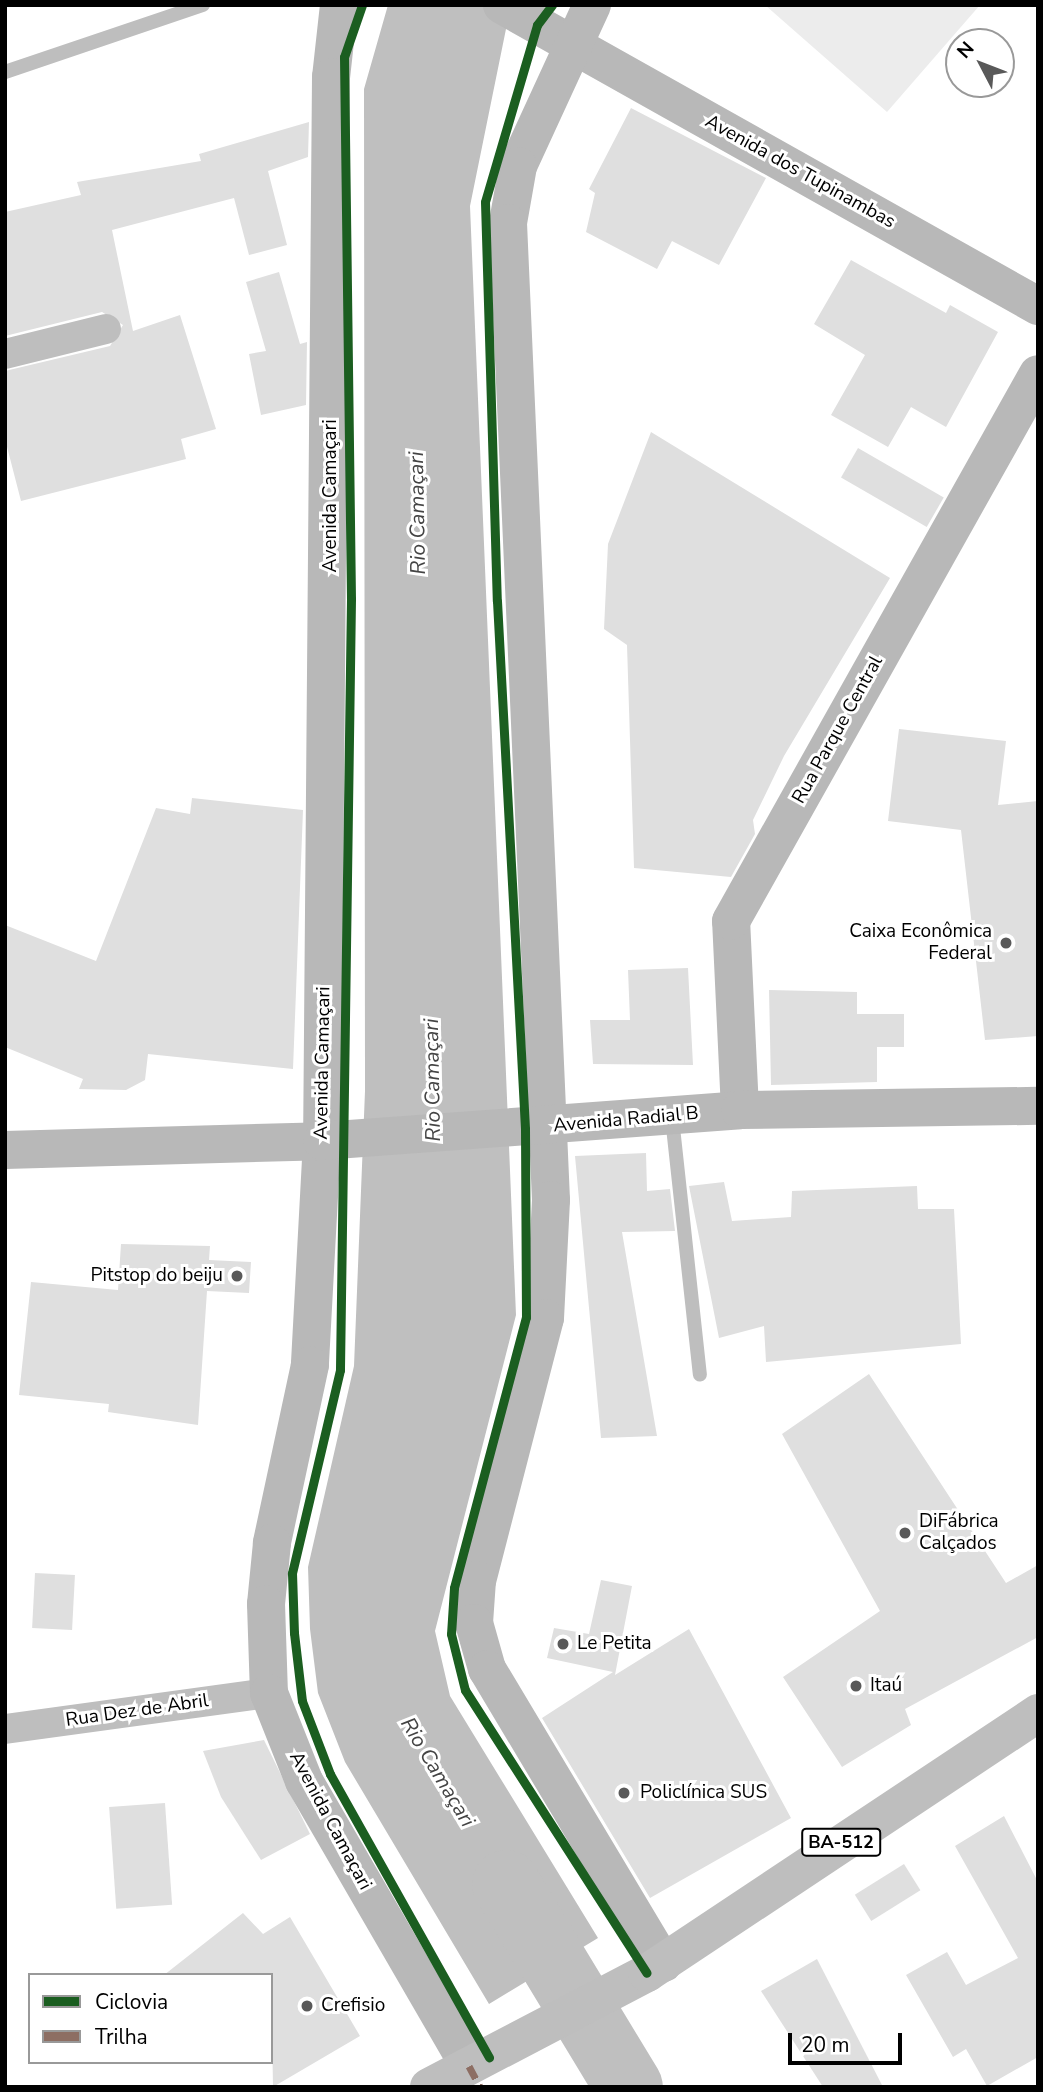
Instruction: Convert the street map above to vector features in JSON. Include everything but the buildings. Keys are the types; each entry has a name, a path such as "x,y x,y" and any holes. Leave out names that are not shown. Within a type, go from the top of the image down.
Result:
{"main road":[{"name":"BA-512","path":"429,2087 468,2066 513,2047 663,1963 1032,1725"}],"street":[{"name":"Avenida Camaçari","path":"339,5 331,77 334,1139 310,1365 272,1543 266,1604 269,1693 304,1781 468,2066"},
{"path":"592,5 566,41 518,166 508,222 533,1128 545,1318 477,1580 474,1623 486,1669 663,1963"},
{"name":"Avenida dos Tupinambas","path":"514,12 1038,306"},
{"path":"5,354 106,329"},
{"name":"Rua Parque Central","path":"740,1110 731,922 1038,374"},
{"name":"Avenida Radial B","path":"5,1150 334,1139 533,1128 740,1110 1038,1106"},
{"name":"Rua Dez de Abril","path":"5,1729 269,1693"}],"lane":[{"path":"5,72 203,5"},
{"path":"672,1116 700,1374"}],"shaded area":[{"path":"765,5 980,5 960,28 945,28 945,45 887,112"}],"water":[{"path":"388,5 522,5 506,29 470,206 516,1315 435,1631 450,1696 598,1938 489,2004 345,1762 318,1693 310,1629 308,1567 354,1366 365,1091 364,89"}],"waterway":[{"name":"Rio Camaçari","path":"506,1884 629,2087"}],"marked path":[{"path":"469,2066 480,2087"}],"cycle path":[{"path":"362,5 344,57 351,599 340,1370 292,1573 294,1633 302,1701 330,1774 489,2057"},
{"path":"552,5 537,25 485,202 497,601 525,1129 526,1317 454,1588 451,1634 465,1690 647,1973"}],"place":[{"name":"Caixa Econômica Federal","path":"1006,943"},
{"name":"Pitstop do beiju","path":"237,1276"},
{"name":"DiFábrica Calçados","path":"905,1533"},
{"name":"Le Petita","path":"563,1644"},
{"name":"Itaú","path":"856,1686"},
{"name":"Policlínica SUS","path":"624,1793"},
{"name":"Crefisio","path":"307,2006"}]}
